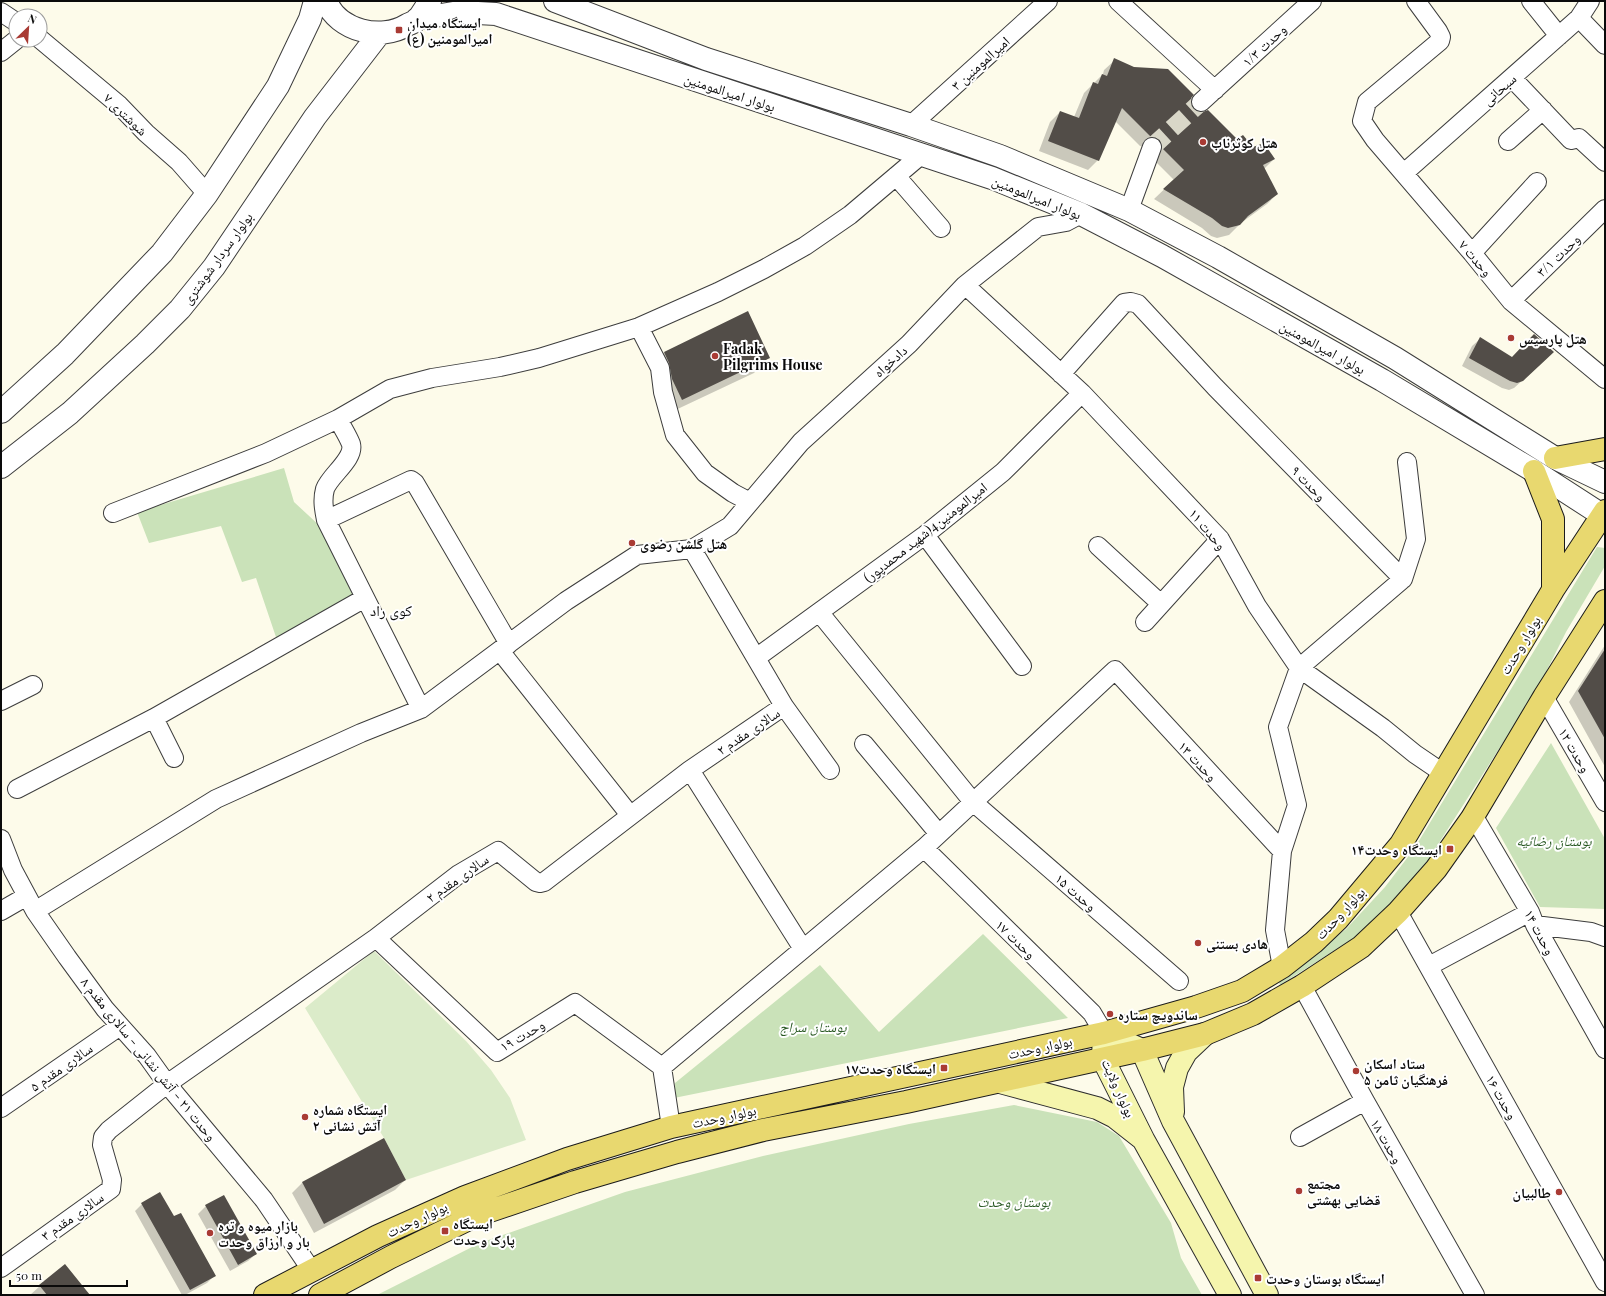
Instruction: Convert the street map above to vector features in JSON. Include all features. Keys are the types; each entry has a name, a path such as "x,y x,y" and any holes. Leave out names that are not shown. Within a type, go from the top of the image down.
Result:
{"main road":[{"path":"1555,458 1605,449"},
{"path":"1534,471 1553,519 1553,590"},
{"name":"بولوار وحدت","path":"265,1295 378,1236 465,1196 566,1159 671,1127 1104,1033 1196,1007 1242,991 1282,967 1314,942 1338,919 1401,844 1553,590 1604,514"},
{"name":"بولوار وحدت","path":"320,1295 391,1257 475,1216 575,1182 676,1152 763,1130 1000,1082 1142,1050 1205,1034 1254,1014 1302,986 1361,947 1398,912 1436,869 1473,815 1544,697 1604,602"},
{"name":"بولوار ولایت","path":"1142,1050 1104,1033 1103,1059 1143,1139 1230,1295"},
{"path":"1173,1121 1172,1087 1177,1068 1186,1052 1205,1034"},
{"path":"1142,1050 1173,1121 1267,1295"},
{"name":"بولوار ولایت","path":"1000,1082 1097,1108 1115,1117 1143,1139"},
{"path":"1143,1139 1144,1130 1148,1122 1153,1118 1165,1117 1173,1121"}],"street":[{"path":"1,412 65,354 104,315 162,253 208,194 278,86 307,27 315,1"},
{"path":"326,1 327,5 341,20 359,30 379,34 399,30 417,20 430,1"},
{"name":"بولوار امیرالمومنین","path":"555,1 706,59 911,125 1000,156 1129,210 1218,257 1395,358 1555,458 1605,482"},
{"name":"امیرالمومنین ۳","path":"911,125 1048,1"},
{"path":"1118,1 1215,90"},
{"name":"وحدت ۱/۳","path":"1201,102 1312,1"},
{"name":"وحدت ۷","path":"1416,1 1438,31 1441,37 1440,41 1367,102 1362,121 1375,140 1472,252 1511,301 1605,379"},
{"path":"1531,1 1559,36"},
{"name":"سبحانی","path":"1404,173 1579,18 1590,1"},
{"name":"بولوار امیرالمومنین","path":"417,20 459,12 496,14 992,178 1081,214 1162,256 1382,380 1604,514"},
{"path":"1579,18 1605,45"},
{"name":"بولوار سردار شوشتری","path":"1,467 70,413 145,344 180,309 214,267 315,117 379,34"},
{"name":"شوشتری ۷","path":"48,46 119,105 146,133 179,162 208,194"},
{"path":"1512,78 1571,140 1579,138 1605,162"},
{"path":"1508,141 1543,110"},
{"path":"1129,210 1152,147"},
{"path":"113,513 266,454 338,419 390,389 432,378 500,367 539,358 638,327 718,292 805,246 850,214 921,155"},
{"path":"896,176 941,228"},
{"path":"1472,252 1537,182"},
{"path":"1022,191 1040,209 1038,227 1066,222 1081,214"},
{"name":"وحدت ۳/۱","path":"1511,301 1605,209"},
{"name":"دادخواه","path":"692,549 730,526 801,442 910,344 965,285 1038,227"},
{"name":"وحدت ۱۱","path":"965,285 1082,393 1220,539 1257,606 1299,668 1443,773"},
{"name":"وحدت ۹","path":"1061,374 1124,303 1131,302 1138,304 1215,387 1403,579"},
{"path":"638,327 660,368 663,392 675,435 705,473 733,493 750,502"},
{"name":"امیرالمومنین4(شهید محمدپور)","path":"756,658 926,535 1003,472 1082,393"},
{"path":"338,419 351,445 350,455 333,475 325,488 323,504 326,520 421,709"},
{"path":"1282,967 1275,930 1282,851 1297,805 1278,727 1299,668 1403,579 1416,539 1407,462"},
{"path":"326,520 411,480 415,483 504,647 630,815"},
{"path":"926,535 1022,666"},
{"path":"1145,622 1220,539"},
{"path":"1098,546 1161,604"},
{"path":"1,911 31,903 216,798 361,733 421,709 566,601 637,555 692,549 784,706 830,770"},
{"path":"17,789 154,718 365,598"},
{"name":"وحدت ۱۵","path":"819,612 973,802 1179,981"},
{"name":"وحدت ۱۳","path":"973,802 1115,670 1282,851"},
{"path":"1,701 33,684"},
{"name":"وحدت ۱۲","path":"1544,697 1605,802"},
{"name":"سالاری مقدم ۲","path":"167,1084 376,938 459,874 496,851 498,851 536,882 540,883 690,770 784,706"},
{"path":"154,718 174,758"},
{"path":"864,744 939,834"},
{"path":"690,770 803,949"},
{"path":"671,1127 662,1067 924,848 973,802"},
{"name":"وحدت ۱۴","path":"1473,815 1605,1049"},
{"name":"وحدت ۲۱ - آتش نشانی - سالاری مقدم ۸","path":"1,839 13,870 31,903 105,1009 147,1056 167,1084 264,1200 312,1271"},
{"name":"وحدت ۱۷","path":"924,848 1092,1013 1104,1033"},
{"name":"وحدت ۱۶","path":"1398,912 1605,1282"},
{"path":"1429,966 1532,918 1591,932 1605,937"},
{"name":"وحدت ۱۹","path":"376,938 497,1052 575,1003 662,1067"},
{"name":"وحدت ۱۸","path":"1302,986 1364,1101 1475,1295"},
{"name":"سالاری مقدم ۵","path":"1,1108 120,1026"},
{"name":"سالاری مقدم ۳","path":"1,1268 111,1189 112,1180 102,1145 103,1137 109,1130 167,1084"},
{"path":"1300,1137 1364,1101"}],"green space":[{"path":"284,468 294,502 321,527 355,599 278,643 256,578 242,582 221,526 149,543 137,512"},
{"path":"1597,547 1605,548 1605,566 1566,632 1538,688 1428,860 1398,896 1354,938 1280,985 1278,979 1346,929 1385,887 1414,849"},
{"name":"بوستان رضائیه","path":"1551,743 1605,839 1605,909 1540,907 1496,828"},
{"name":"بوستان سراج","path":"983,934 1068,1018 674,1098 675,1083 820,965 879,1032"},
{"path":"374,951 466,1041 491,1070 510,1098 526,1140 406,1180 384,1138 305,1008"},
{"name":"بوستان وحدت","path":"1014,1105 1097,1122 1119,1136 1171,1223 1181,1258 1202,1295 377,1295 480,1243 625,1192 763,1156 909,1124"}],"building":[{"name":"هتل کوثرناب","path":"1114,58 1134,67 1168,69 1194,95 1191,98 1191,104 1197,112 1208,110 1237,139 1243,135 1253,147 1264,143 1275,159 1263,165 1278,194 1248,216 1240,225 1228,228 1222,226 1212,218 1163,189 1184,170 1162,148 1160,140 1155,137 1151,137 1122,108 1099,161 1048,141 1060,111 1079,118 1093,82 1098,84 1102,74 1107,76"},
{"name":"Fadak Pilgrims House","path":"748,311 770,358 682,400 672,379 669,363 664,352"},
{"path":"1534,334 1554,352 1523,381 1517,383 1510,381 1469,358 1480,337 1512,357"},
{"path":"1605,649 1605,739 1578,691"},
{"path":"384,1138 406,1180 324,1224 302,1182"},
{"path":"160,1192 174,1216 181,1213 216,1276 190,1290 141,1203"},
{"path":"224,1195 257,1254 238,1265 205,1205"},
{"path":"65,1264 90,1295 47,1295 39,1285"}],"tunnel":[{"path":"1152,147 1201,102"}],"place":[{"name":"ایستگاه میدان امیرالمومنین (ع)","path":"399,30"},
{"name":"هتل کوثرناب","path":"1203,142"},
{"name":"هتل پارسیس","path":"1511,338"},
{"name":"Fadak Pilgrims House","path":"715,356"},
{"name":"هتل گلشن رضوی","path":"632,543"},
{"name":"ایستگاه وحدت۱۴","path":"1450,849"},
{"name":"هادی بستنی","path":"1198,943"},
{"name":"ساندویچ ستاره","path":"1110,1014"},
{"name":"ایستگاه وحدت۱۷","path":"944,1068"},
{"name":"ستاد اسکان فرهنگیان ثامن ۵","path":"1356,1071"},
{"name":"ایستگاه شماره ۲ آتش نشانی","path":"305,1117"},
{"name":"مجتمع قضایی بهشتی","path":"1299,1191"},
{"name":"طالبیان","path":"1559,1192"},
{"name":"ایستگاه پارک وحدت","path":"445,1231"},
{"name":"بازار میوه و تره بار و ارزاق وحدت","path":"210,1233"},
{"name":"ایستگاه بوستان وحدت","path":"1258,1278"}],"district":[{"name":"کوی راد","path":"391,610"}]}
